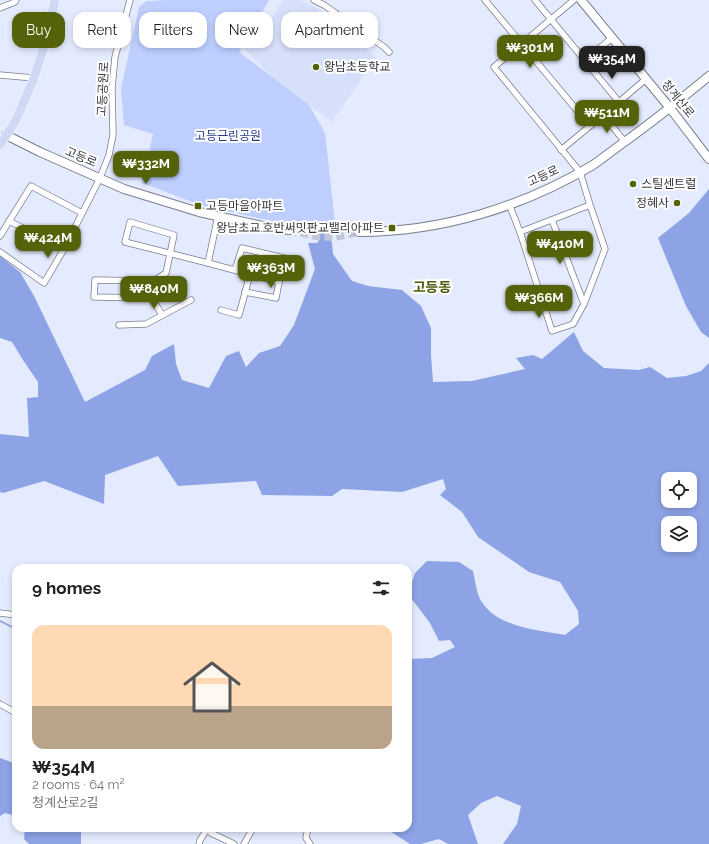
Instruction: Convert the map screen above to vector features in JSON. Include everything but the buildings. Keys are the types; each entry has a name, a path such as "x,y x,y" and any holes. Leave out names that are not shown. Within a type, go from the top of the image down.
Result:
{"main road":[{"path":"0,144 16,120 34,78 46,40 55,0"}],"street":[{"path":"0,8 15,2 16,0"},
{"name":"고등공원로","path":"0,252 44,283 64,249 100,178 109,155 113,135 112,103 116,57 130,0"},
{"path":"314,0 330,9 389,52"},
{"path":"485,0 590,126"},
{"path":"535,0 619,102"},
{"path":"509,204 520,232 552,331 573,324 584,304 605,249 580,172 494,67 574,0"},
{"name":"청계산로","path":"581,0 709,158"},
{"path":"585,60 612,38"},
{"path":"0,75 34,78"},
{"name":"고등로","path":"359,232 414,229 462,219 546,190 594,164 670,108 709,76"},
{"path":"562,150 646,79"},
{"path":"603,115 625,142"},
{"name":"고등로","path":"6,135 40,152 124,189 199,212 267,227 289,230"},
{"path":"0,236 31,186 82,213"},
{"path":"520,232 590,204"},
{"path":"208,263 218,216"},
{"path":"552,220 584,304"},
{"path":"9,221 64,249"},
{"path":"152,298 94,297 95,280 154,281 166,273 170,254 174,235 130,222 125,242 170,254 235,270 279,282"},
{"path":"235,270 242,248 284,258 276,298 245,292"},
{"path":"221,310 240,315 249,278"},
{"path":"154,281 152,298 162,315"},
{"path":"119,325 146,324 191,300"},
{"path":"0,613 12,614"},
{"path":"0,704 12,711"},
{"path":"199,842 205,832"},
{"path":"210,832 234,844"},
{"path":"244,844 251,832"},
{"path":"307,832 306,838 310,844"}],"shaded area":[{"name":"왕남초등학교","path":"283,0 300,0 322,12 281,12 281,48 366,48 376,57 332,122 273,78 244,48 273,48 273,16"},
{"path":"709,189 709,338 701,332 686,306 658,238 689,213"},
{"path":"319,223 331,223 330,238 333,254 352,281 368,286 402,290 421,306 431,328 433,382 472,381 525,369 516,358 533,355 542,359 574,332 583,351 604,368 639,370 650,367 667,378 686,376 701,371 709,363 709,844 503,844 517,824 521,806 497,796 481,803 468,815 478,844 448,844 439,839 421,844 410,844 391,832 412,832 412,659 432,658 455,647 450,640 439,641 430,623 412,599 412,582 415,573 427,561 459,562 473,571 477,591 481,601 488,610 498,617 519,626 565,635 579,624 578,611 560,582 529,572 478,537 462,512 440,495 446,489 443,479 402,492 342,489 332,496 262,495 256,481 178,486 158,456 105,475 104,504 44,481 3,493 0,492 0,434 29,437 27,398 38,397 38,382 12,342 0,338 0,256 20,272 34,296 85,402 145,370 152,356 174,344 176,364 182,380 209,388 226,356 239,351 246,367 259,353 280,346 294,325 315,269 308,243 317,243 320,239"},
{"path":"0,758 12,762 12,815 5,813 0,816"},
{"path":"25,832 81,832 81,844 29,844 24,839"}],"green space":[{"name":"고등근린공원","path":"269,0 262,12 215,12 215,48 241,48 239,52 309,105 325,133 335,222 290,225 203,206 142,183 153,134 124,125 121,89 139,7 147,1"}],"waterway":[{"path":"0,621 12,627"}],"tunnel":[{"path":"298,229 326,228 354,231"},
{"path":"289,230 316,236 334,237 359,232"}],"place":[{"name":"왕남초등학교","path":"316,67"},
{"name":"스틸센트럴","path":"633,184"},
{"name":"정혜사","path":"677,203"},
{"name":"고등마을아파트","path":"198,206"},
{"name":"왕남초교.호반써밋판교밸리아파트","path":"392,228"}],"district":[{"name":"고등동","path":"432,287"}]}
